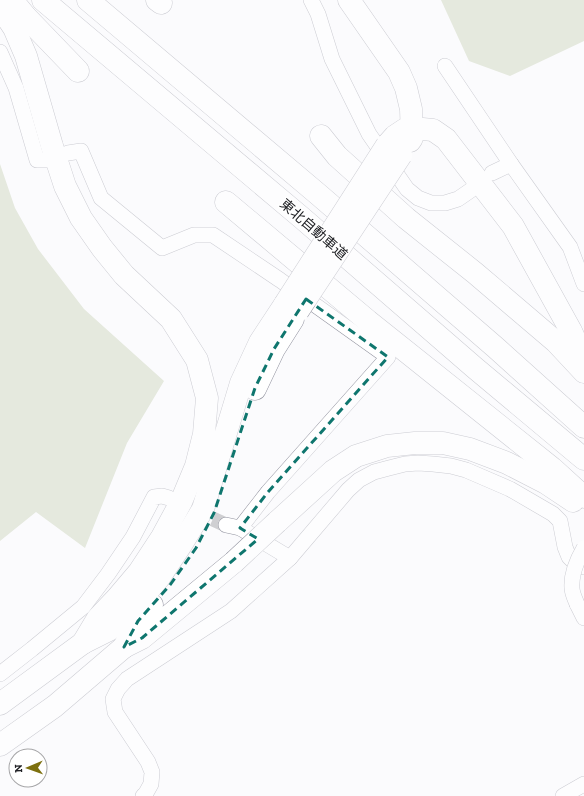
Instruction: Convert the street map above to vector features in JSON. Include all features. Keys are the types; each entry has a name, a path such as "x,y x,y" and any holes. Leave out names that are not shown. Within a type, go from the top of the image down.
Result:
{"highway":[{"path":"12,0 78,72"},
{"name":"東北自動車道","path":"43,0 296,213 584,460"},
{"name":"東北自動車道","path":"88,0 319,195 495,347 584,427"},
{"path":"349,0 399,72 406,88 411,109 412,128"},
{"path":"0,7 14,28 26,56 65,186 81,218 102,248 124,275 171,319 197,360 207,398 204,434 196,466 181,502 162,537 139,572 98,618 83,643"},
{"path":"124,647 138,621 170,585 196,548 214,513 239,441 255,388 291,309 394,150 395,136 404,130 412,128 433,130 446,139 513,226 567,324 584,359"},
{"path":"321,136 337,156 406,218 475,273 556,342 584,372"},
{"path":"226,202 368,321 552,468 584,497"},
{"path":"0,704 83,643 109,630 132,609 159,578 181,545 205,502 241,383 260,342 291,309"},
{"path":"0,745 55,706 124,647 142,638 234,562 333,471 356,456 387,446 415,443 443,443 470,449 507,464 546,483 584,508"}],"street":[{"path":"311,0 318,14 332,59 369,134 406,189 418,198 431,203 445,203 458,199 471,190"},
{"path":"0,52 16,88 37,160 47,160"},
{"path":"445,66 511,164 570,247 584,284"},
{"path":"68,153 81,151 101,198 162,248 194,235 213,235 280,280 388,357 268,492 233,527 290,558"},
{"path":"492,173 511,164"},
{"path":"143,796 151,784 152,772 148,762 115,712 114,699 118,689 127,680 231,611 290,558 348,490 359,480 374,472 405,464 418,463 451,466 466,470 510,489 553,514 560,521 565,547 569,557 578,566 584,568"},
{"path":"0,674 82,607 108,574 133,537 154,497 162,496 169,498"},
{"path":"584,548 578,558 574,572 572,590 584,618"},
{"path":"563,796 584,784"}],"highlighted area":[{"path":"306,299 388,357 268,492 240,528 258,539 142,638 124,647 138,621 170,585 196,548 214,513 255,388 274,349"}],"green space":[{"path":"441,0 584,0 584,41 510,76 469,61"},
{"path":"0,164 15,208 38,249 84,309 164,381 127,443 85,548 36,512 0,541"}],"tunnel":[{"path":"171,500 226,525"}]}
